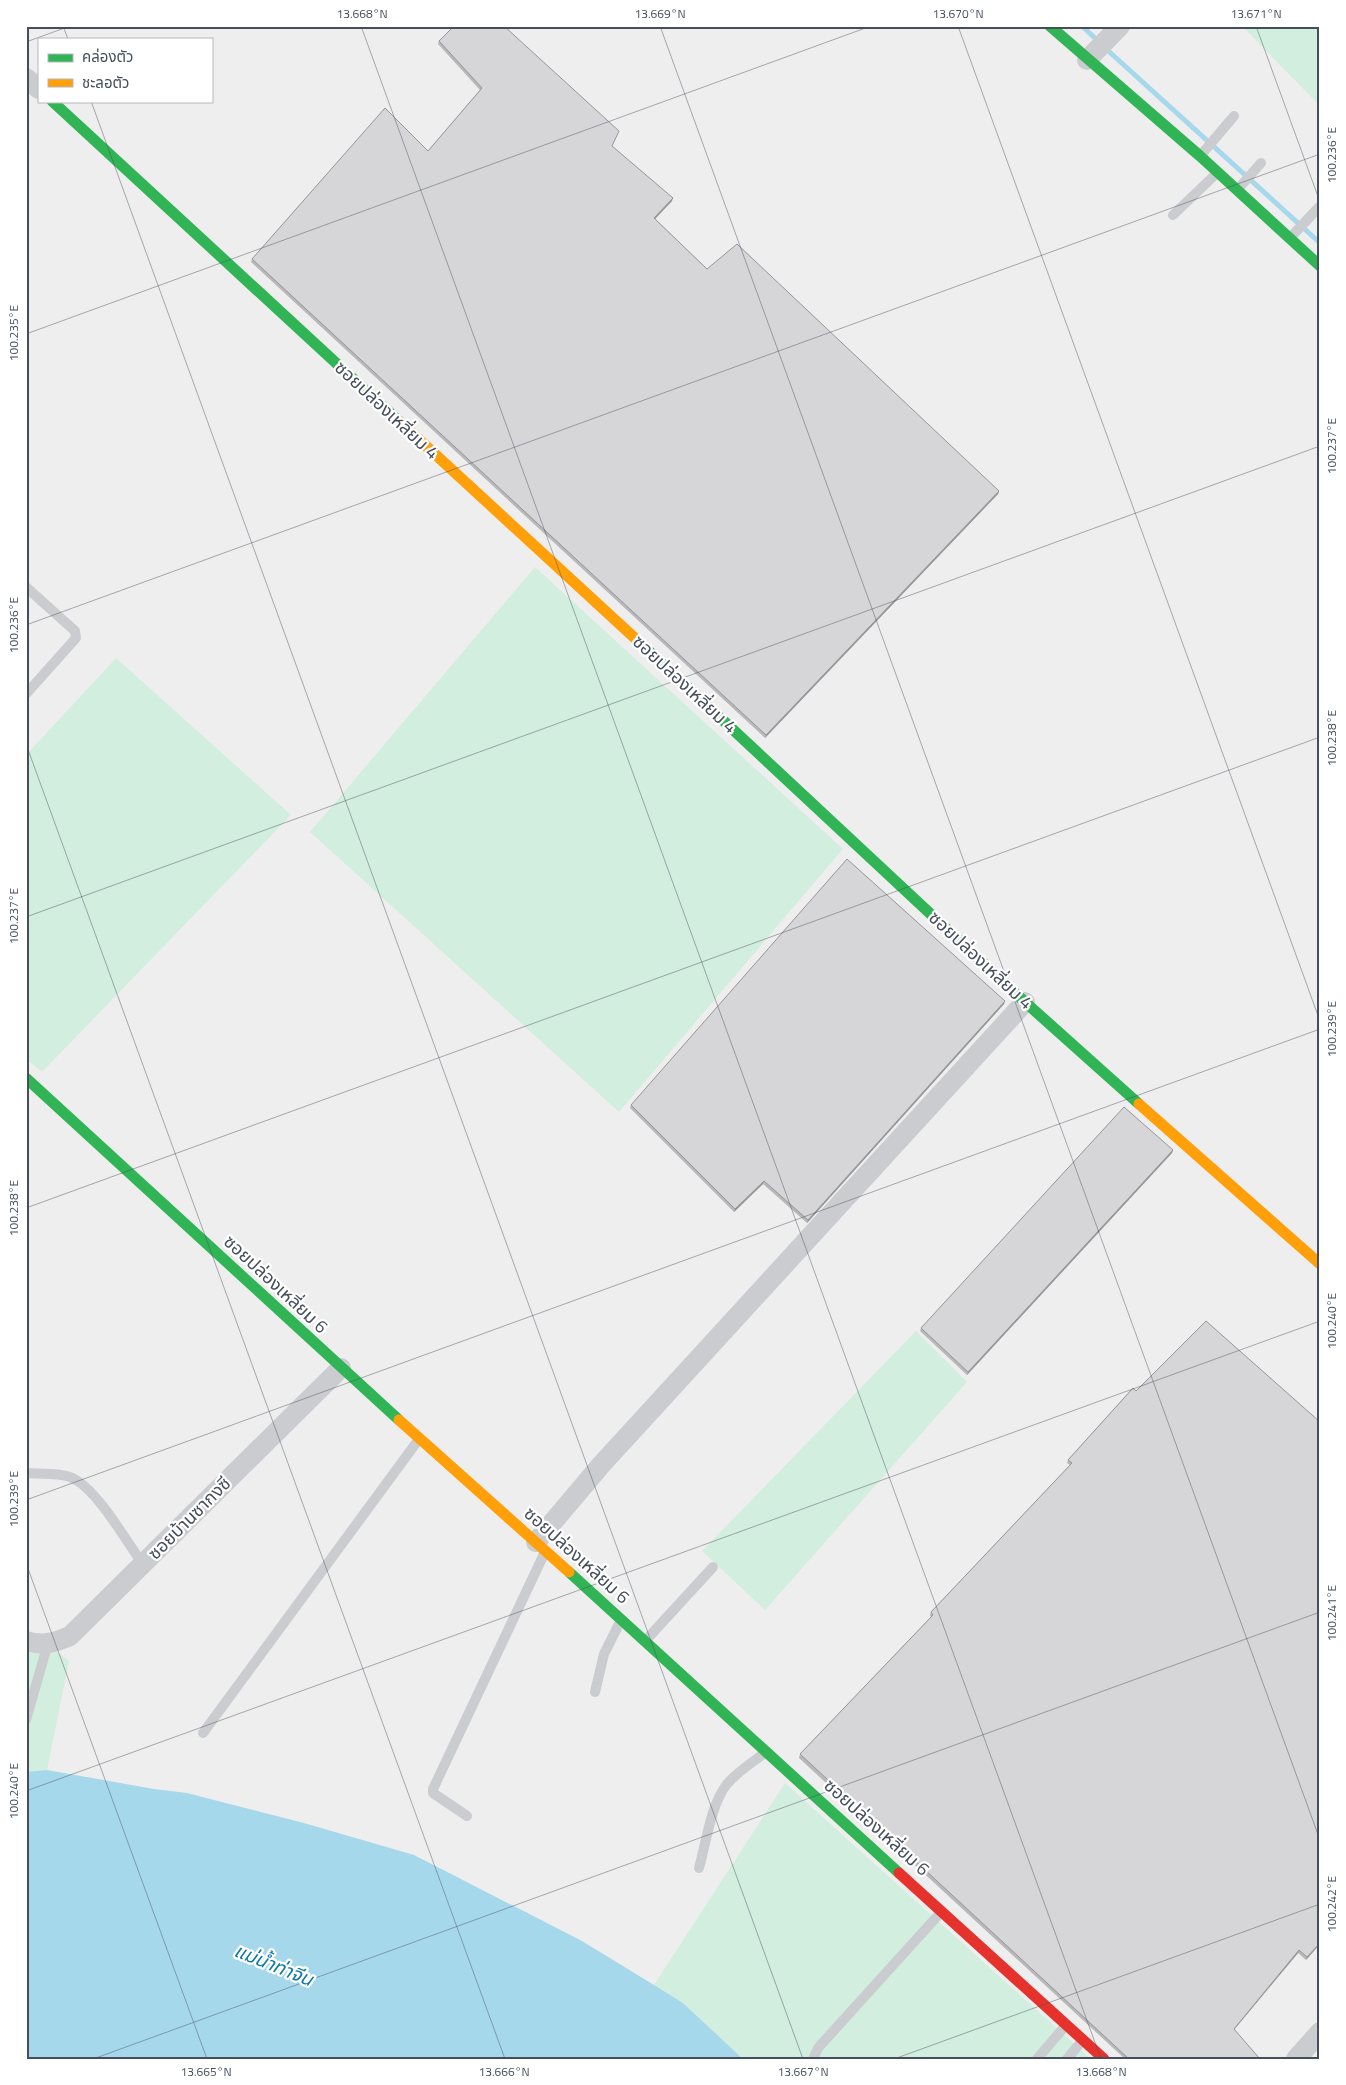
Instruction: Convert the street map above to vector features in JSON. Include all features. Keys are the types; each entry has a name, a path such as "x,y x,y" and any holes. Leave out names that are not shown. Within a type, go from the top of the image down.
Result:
{"street":[{"path":"1050,26 1103,44 1203,152 1218,172 1296,231 1320,266"},
{"name":"ซอยปล่องเหลี่ยม 4","path":"53,102 680,679 1025,1002 1320,1264"},
{"path":"541,1546 601,1465 1025,1002"},
{"name":"ซอยปล่องเหลี่ยม 6","path":"26,1078 341,1368 541,1546 1104,2059"},
{"name":"ซอยบ้านซากงซี","path":"26,1642 48,1643 70,1636 341,1368"},
{"path":"1296,2059 1320,2032"}],"lane":[{"path":"1203,152 1234,116"},
{"path":"1240,187 1261,163"},
{"path":"1173,215 1218,172"},
{"path":"1296,231 1320,206"},
{"path":"26,587 75,631 76,638 26,694"},
{"path":"203,1733 420,1438"},
{"path":"26,1473 65,1476 75,1479 88,1490 103,1508 143,1564"},
{"path":"467,1816 433,1793 433,1789 541,1546"},
{"path":"645,1641 713,1567"},
{"path":"595,1692 604,1654 621,1619"},
{"path":"26,1720 48,1643"},
{"path":"699,1868 718,1799 727,1784 767,1751"},
{"path":"813,2059 818,2048 942,1910"},
{"path":"1037,2059 1067,2024"},
{"path":"1067,2059 1083,2040"}],"green space":[{"path":"1242,26 1320,26 1320,106"},
{"path":"535,567 843,849 619,1112 310,832"},
{"path":"116,658 291,815 42,1072 26,1059 26,755"},
{"path":"916,1331 967,1382 765,1610 702,1551"},
{"path":"26,1648 56,1651 69,1661 47,1770 26,1772"},
{"path":"785,1783 1091,2059 743,2059 683,2003 654,1985"}],"water":[{"name":"แม่น้ำท่าจีน","path":"47,1770 187,1793 304,1823 414,1855 582,1941 654,1985 683,2003 743,2059 26,2059 26,1772"}],"building":[{"path":"454,26 504,26 619,131 612,146 673,198 654,218 707,269 737,244 999,491 766,735 252,259 385,108 428,151 482,88 439,41"},
{"path":"847,859 1005,1001 808,1220 764,1181 735,1209 631,1105"},
{"path":"1124,1107 1173,1150 968,1372 921,1328"},
{"path":"1206,1321 1320,1422 1320,1943 1307,1957 1299,1950 1234,2029 1260,2059 1129,2059 800,1754 933,1615 931,1612 1072,1463 1068,1460 1133,1388 1136,1391"}],"waterway":[{"path":"1082,26 1098,41"},
{"path":"1104,47 1320,243"}],"traffic: fast":[{"path":"1050,26 1200,156 1320,266"},
{"path":"53,102 400,422"},
{"path":"638,641 1025,1002 1139,1104"},
{"path":"26,1078 399,1420"},
{"path":"569,1572 899,1873"}],"traffic: slow":[{"path":"400,422 638,641"},
{"path":"1139,1104 1320,1264"},
{"path":"399,1420 569,1572"}],"traffic: jam":[{"path":"899,1873 1104,2059"}]}
